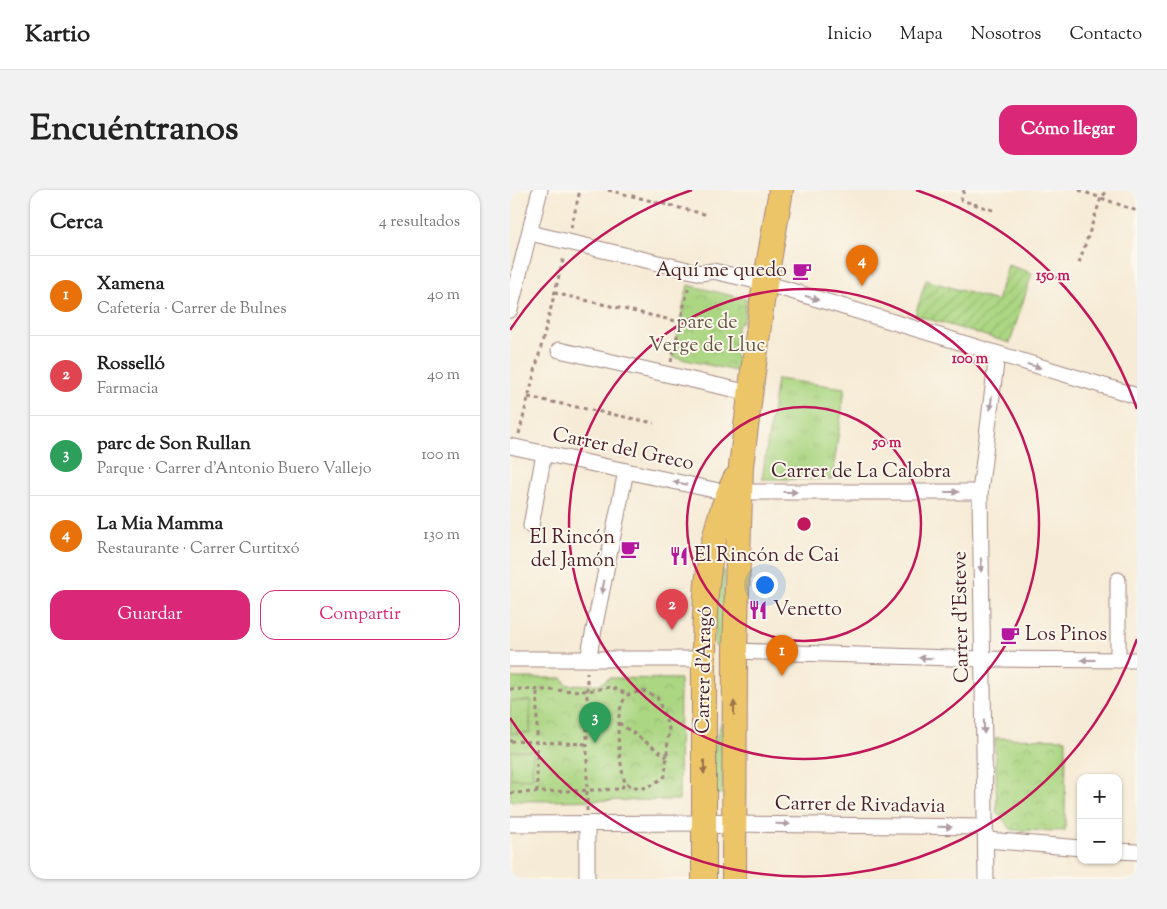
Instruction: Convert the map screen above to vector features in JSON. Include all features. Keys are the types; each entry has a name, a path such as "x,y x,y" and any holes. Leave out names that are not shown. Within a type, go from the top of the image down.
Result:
{"main road":[{"name":"Carrer d'Aragó","path":"704,879 704,666 708,568 714,533 734,493 741,466 765,283 781,190"},
{"name":"Carrer d'Aragó","path":"734,493 738,531 735,651 734,879"},
{"path":"704,666 714,663 735,651"}],"street":[{"path":"510,310 540,190"},
{"path":"530,233 701,273 713,271 765,283 1137,396"},
{"path":"559,350 750,393"},
{"name":"Carrer d'Esteve","path":"986,879 980,492 997,355"},
{"name":"Carrer del Greco","path":"513,446 734,493"},
{"path":"531,526 544,453"},
{"path":"588,659 626,471"},
{"name":"Carrer de La Calobra","path":"734,493 980,492"},
{"path":"1118,580 1118,660"},
{"path":"735,651 982,659 1137,660"},
{"path":"510,658 588,659 704,666"},
{"path":"510,824 734,824"},
{"path":"587,824 587,879"},
{"name":"Carrer de Rivadavia","path":"734,824 986,834 1077,847"},
{"path":"1122,851 1137,852"}],"path":[{"path":"513,446 528,396 580,190"},
{"path":"608,190 708,215"},
{"path":"964,190 961,200 996,211"},
{"path":"1079,190 1137,211"},
{"path":"1079,264 1101,198 1108,190"},
{"path":"669,375 692,270"},
{"path":"554,293 680,322"},
{"path":"528,396 654,423"},
{"path":"587,824 588,659"},
{"path":"510,689 587,691 611,687 629,695"},
{"path":"536,792 537,689"},
{"path":"643,691 657,697 669,728 665,776 651,787 640,790 625,783 620,766 619,723 623,702 629,695 643,691"},
{"path":"619,723 667,757"},
{"path":"510,741 588,744"},
{"path":"510,793 621,789 625,783"}],"green space":[{"path":"1008,265 1032,273 1010,343 915,315 926,280 997,301"},
{"name":"parc de Verge de Lluc","path":"688,285 746,299 744,319 737,327 734,353 738,360 736,371 672,357"},
{"path":"777,379 845,388 832,479 762,479"},
{"path":"721,569 725,572 722,643 718,647 715,646 716,570"},
{"path":"510,678 562,678 567,685 600,684 609,678 680,679 679,800 510,801"},
{"path":"510,701 530,701 530,733 510,733"},
{"path":"722,720 723,794 714,794 713,749"},
{"path":"995,738 1066,739 1065,831 1012,830 997,813"},
{"path":"510,751 533,751 532,779 510,778"}],"place":[{"name":"Aquí me quedo","path":"802,271"},
{"name":"La Mia Mamma","path":"862,286"},
{"name":"El Rincón del Jamón","path":"630,549"},
{"name":"El Rincón de Cai","path":"679,556"},
{"name":"Venetto","path":"758,610"},
{"name":"Rosselló","path":"672,630"},
{"name":"Los Pinos","path":"1010,635"},
{"name":"Xamena","path":"782,676"},
{"name":"parc de Son Rullan","path":"595,743"}]}
